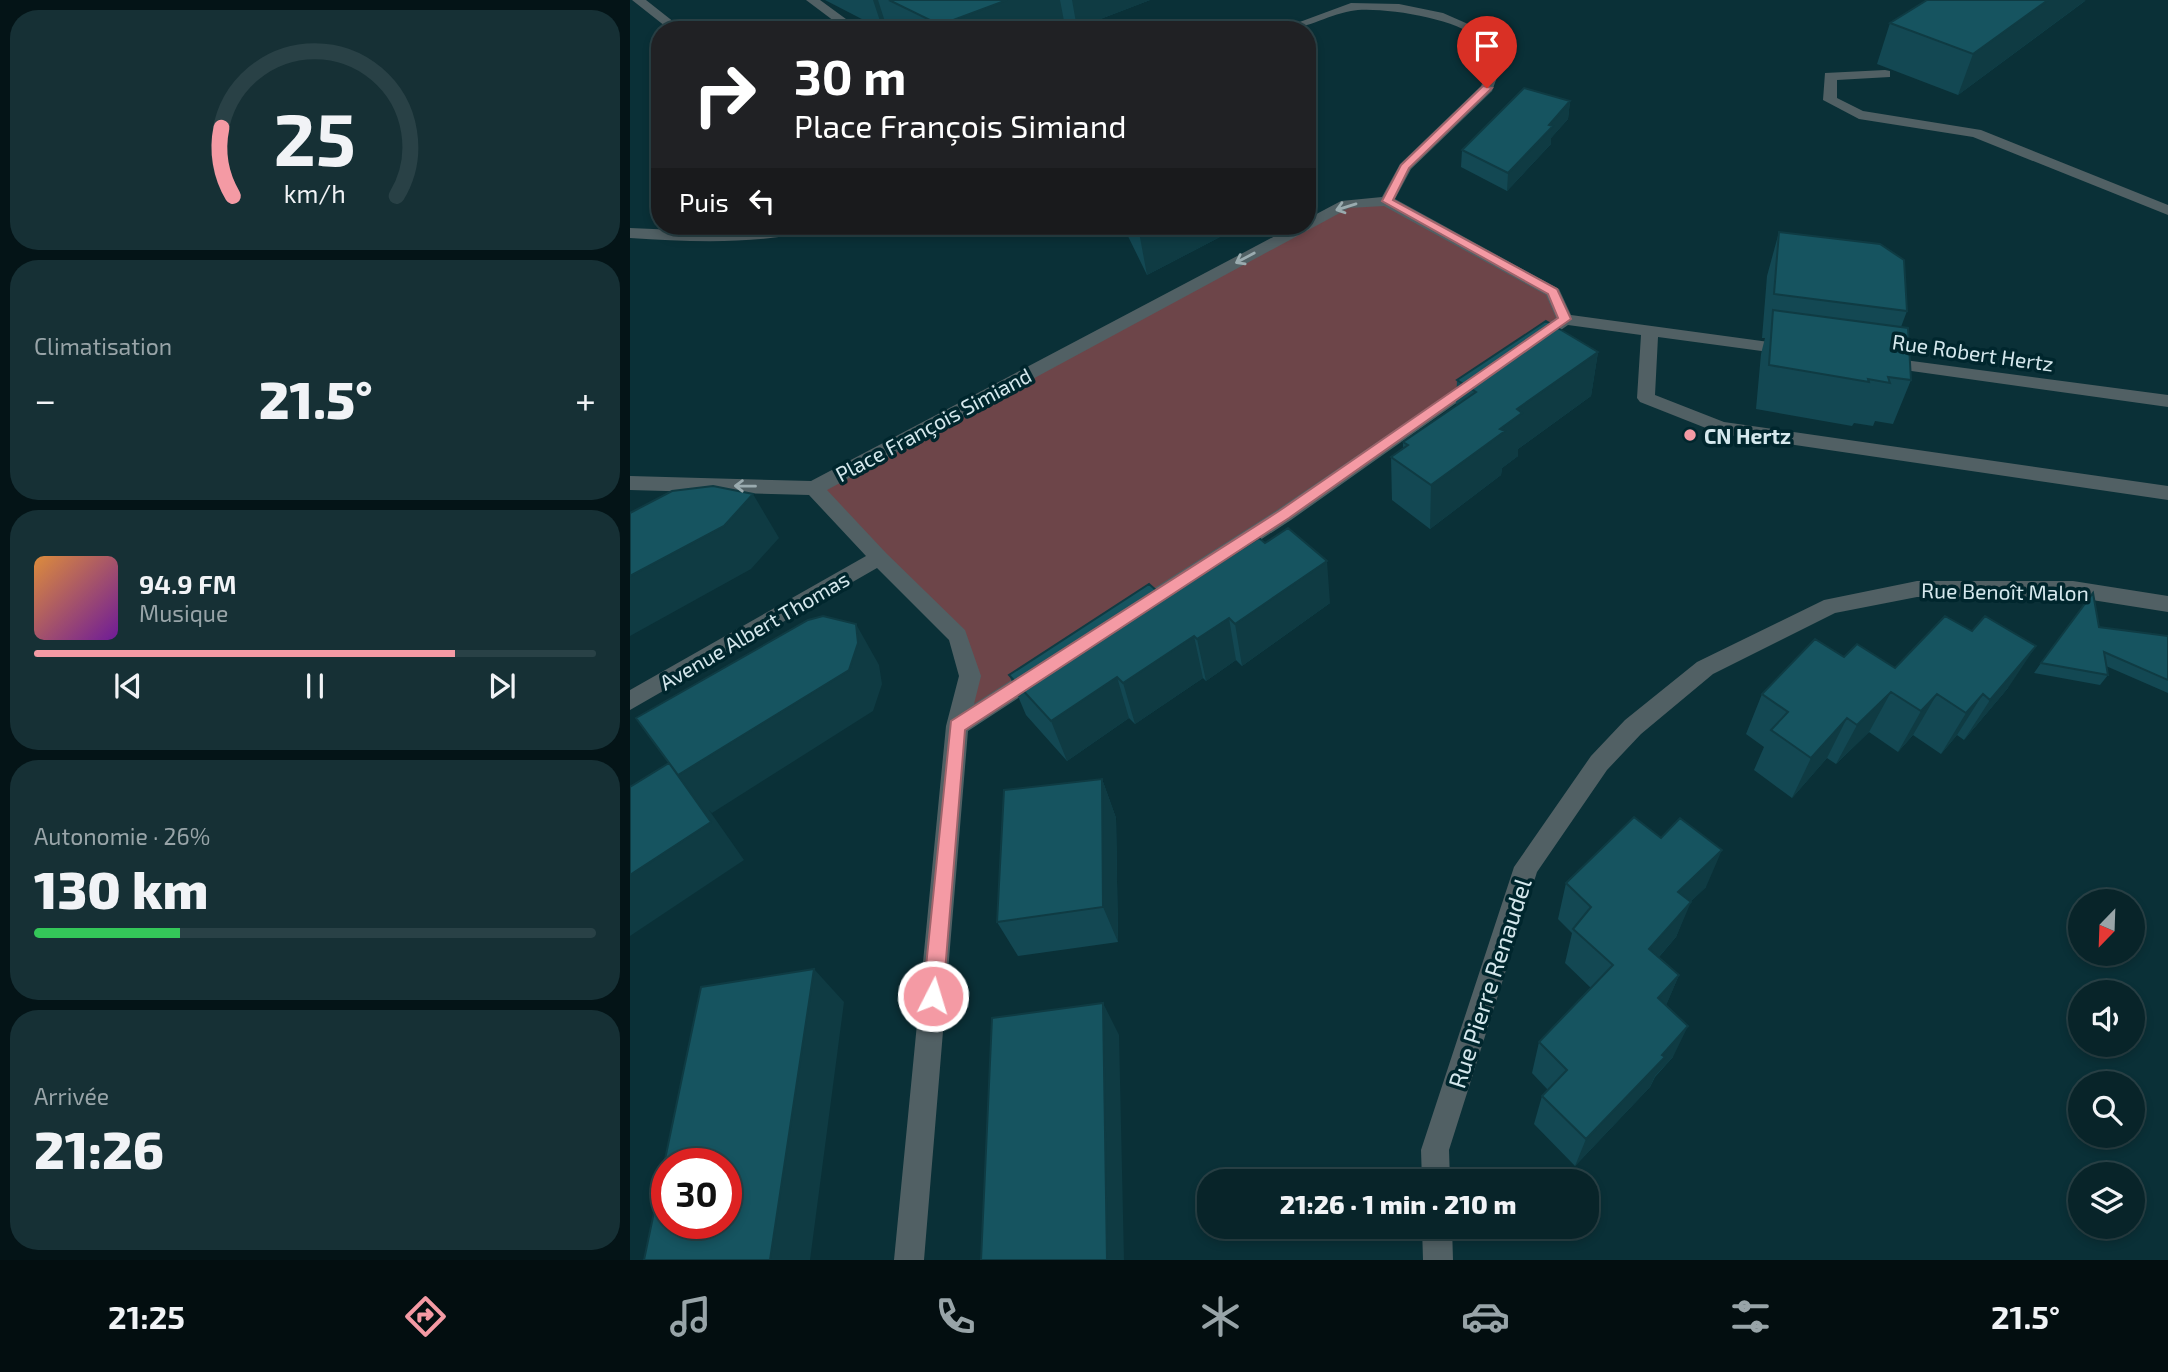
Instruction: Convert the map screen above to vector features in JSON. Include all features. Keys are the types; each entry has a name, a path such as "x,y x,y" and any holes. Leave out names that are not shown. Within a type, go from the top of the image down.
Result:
{"street":[{"path":"638,0 666,21"},
{"path":"813,0 842,21"},
{"path":"1311,21 1352,7 1399,8 1439,16 1480,34 1497,61 1487,88 1405,167 1387,201 1553,292 1564,319"},
{"path":"1885,74 1830,76 1830,100 1859,115 1976,133 2168,210"},
{"name":"Place François Simiand","path":"1316,220 1346,204 1387,201"},
{"path":"630,233 651,234"},
{"path":"678,235 765,235"},
{"name":"Place François Simiand","path":"909,1260 957,726 970,676 958,636 878,558 814,488 1287,235"},
{"path":"1520,350 1564,319 1814,353"},
{"path":"1650,331 1646,398 1721,428 2168,493"},
{"name":"Rue Robert Hertz","path":"1868,360 2168,401"},
{"path":"1121,621 1284,514 1497,366"},
{"path":"630,484 814,488"},
{"name":"Avenue Albert Thomas","path":"630,701 878,558"},
{"name":"Rue Benoît Malon","path":"1599,763 1633,727 1705,668 1831,606 1917,589 2073,589 2168,604"},
{"path":"957,726 1051,666"},
{"name":"Rue Pierre Renaudel","path":"1436,1169 1435,1150 1526,867 1599,763"},
{"path":"1437,1239 1438,1260"}],"shaded area":[{"path":"1387,201 1553,292 1565,319 957,726 970,676 958,636 814,488 1288,235 1316,235 1316,220 1346,204"}],"building":[{"path":"889,0 1007,0 951,21 932,21"},
{"path":"1927,0 2048,0 1973,54 1890,23"},
{"path":"1524,88 1570,101 1549,125 1553,126 1508,173 1462,150"},
{"path":"1779,232 1880,244 1904,260 1907,311 1774,294"},
{"path":"1773,310 1908,328 1911,380 1888,377 1890,383 1868,379 1869,382 1769,365"},
{"path":"1546,321 1598,352 1517,409 1522,413 1500,429 1505,431 1431,485 1391,457 1408,445 1403,442 1476,392 1457,380"},
{"path":"713,486 753,494 724,526 630,576 630,513 672,491"},
{"path":"1288,528 1327,561 1235,624 1229,618 1197,639 1194,636 1123,683 1117,677 1051,721 1009,675 1149,584 1165,598 1259,538 1265,543"},
{"path":"2093,593 2099,627 2168,636 2168,680 2104,652 2108,675 2041,663"},
{"path":"823,616 856,624 858,643 849,670 678,775 636,718 808,620"},
{"path":"1945,616 1972,631 1985,616 2036,646 1990,700 1983,694 1966,713 1937,694 1921,711 1891,692 1857,725 1847,718 1811,758 1771,730 1788,712 1762,694 1815,639 1844,657 1857,644 1895,668"},
{"path":"669,763 711,822 630,875 630,787"},
{"path":"1102,779 1103,907 997,922 1004,790"},
{"path":"1634,817 1661,838 1680,818 1722,850 1678,892 1691,902 1649,949 1679,975 1658,998 1688,1026 1662,1055 1665,1057 1586,1139 1542,1096 1567,1070 1539,1042 1613,965 1573,929 1591,907 1566,883"},
{"path":"814,969 770,1260 644,1260 651,1226 651,1239 742,1239 742,1148 667,1148 701,987"},
{"path":"1103,1003 1107,1260 981,1260 992,1018"}],"place":[{"name":"CN Hertz","path":"1690,435"}],"route":[{"path":"933,996 957,726 1284,514 1564,319 1553,292 1387,201 1405,167 1487,88"}]}
